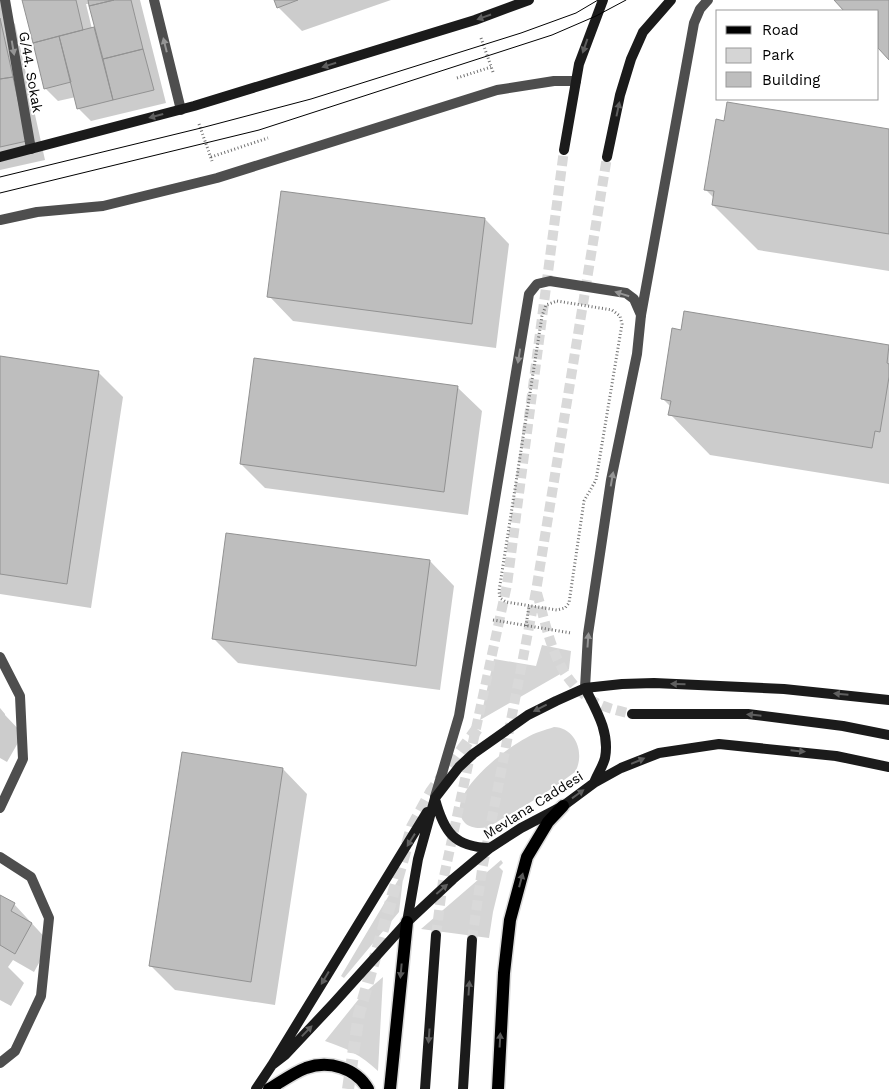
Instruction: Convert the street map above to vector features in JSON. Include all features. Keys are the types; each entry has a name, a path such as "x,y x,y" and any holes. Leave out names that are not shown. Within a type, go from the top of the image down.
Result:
{"main road":[{"path":"0,157 181,110 475,20 530,0"},
{"path":"564,150 579,64 603,0"},
{"path":"607,157 620,95 631,59 643,32 671,0"},
{"path":"390,1089 406,922 418,860 435,798 473,754 528,715 556,700 585,688 622,684 664,684 784,689 889,700"},
{"path":"585,688 606,735 605,758 594,783"},
{"path":"632,714 748,714 843,726 889,735"},
{"name":"Mevlana Caddesi","path":"272,1065 327,1011 406,922 437,893 490,848 540,816 563,806 594,783 621,768 658,753 719,744 836,756 889,767"},
{"path":"435,798 441,819 451,835 461,842 476,847 490,848"},
{"name":"Mevlana Caddesi","path":"256,1089 435,798"},
{"path":"498,1089 503,982 510,920 527,857 548,822 563,806"},
{"path":"426,1089 436,935"},
{"path":"463,1089 472,940"},
{"path":"269,1089 307,1068 323,1065 340,1066 354,1073 368,1089"}],"street":[{"name":"G/44. Sokak","path":"5,0 31,149"},
{"path":"154,0 181,110"},
{"path":"585,688 588,636 611,480 637,354 641,315 694,23 700,9 708,0"},
{"path":"0,220 37,212 102,206 217,178 497,90 554,81 576,81"},
{"path":"435,798 459,716 530,294 537,284 550,280 626,293 634,299 641,315"},
{"path":"0,657 20,696 23,759 0,808"},
{"path":"0,857 31,877 49,918 41,996 15,1051 0,1063"}],"path":[{"path":"475,20 497,90"},
{"path":"457,78 491,67"},
{"path":"194,106 217,178"},
{"path":"211,157 268,138"},
{"path":"557,301 612,310 620,316 622,324 596,480 584,501 569,603 565,608 557,610 529,606 506,602 500,598 499,591 542,316 546,306 557,301"},
{"path":"526,626 529,606"},
{"path":"475,617 588,636"}],"green space":[{"path":"542,645 571,651 569,669 480,720 494,659 536,666"},
{"path":"554,727 568,732 577,744 579,758 575,772 542,795 489,826 475,828 465,823 460,812 461,800 479,775 504,752 516,744 532,735"},
{"path":"501,860 503,863 499,867 503,871 489,938 421,929"},
{"path":"404,870 399,912 344,978 341,976"},
{"path":"383,977 378,1071 353,1053 325,1041 362,995"}],"building":[{"path":"22,0 76,0 83,30 33,43"},
{"path":"88,0 114,0 89,6"},
{"path":"114,0 131,0 143,49 103,59 89,6"},
{"path":"274,0 298,0 277,8"},
{"path":"834,0 889,0 889,60 879,49 879,10 843,10"},
{"path":"0,18 13,77 0,79"},
{"path":"94,27 113,100 77,109 59,36"},
{"path":"59,36 71,82 44,89 33,43"},
{"path":"143,49 154,90 113,100 103,59"},
{"path":"13,77 27,141 0,147 0,79"},
{"path":"727,102 889,129 889,234 712,205 714,191 704,190 716,119 724,121"},
{"path":"281,191 485,218 472,324 267,297"},
{"path":"684,311 889,345 887,363 889,364 889,377 880,432 875,431 872,448 668,415 671,401 661,399 672,328 681,330"},
{"path":"0,356 99,371 67,584 0,574"},
{"path":"254,358 458,386 444,492 240,464"},
{"path":"226,533 430,560 416,666 212,639"},
{"path":"182,752 283,768 251,982 149,966"},
{"path":"0,895 15,903 11,911 32,923 15,954 0,945"}],"tunnel":[{"path":"436,935 443,881 507,585 564,150"},
{"path":"472,940 482,870 536,591 607,157"},
{"path":"537,593 548,635 566,675 575,686 596,703 632,714"},
{"path":"348,1089 359,1014 412,827 431,792 477,729"}],"tram line":[{"path":"0,177 311,99 521,33 576,13 598,0"},
{"path":"0,193 259,130 552,35 596,16 626,0"}]}
